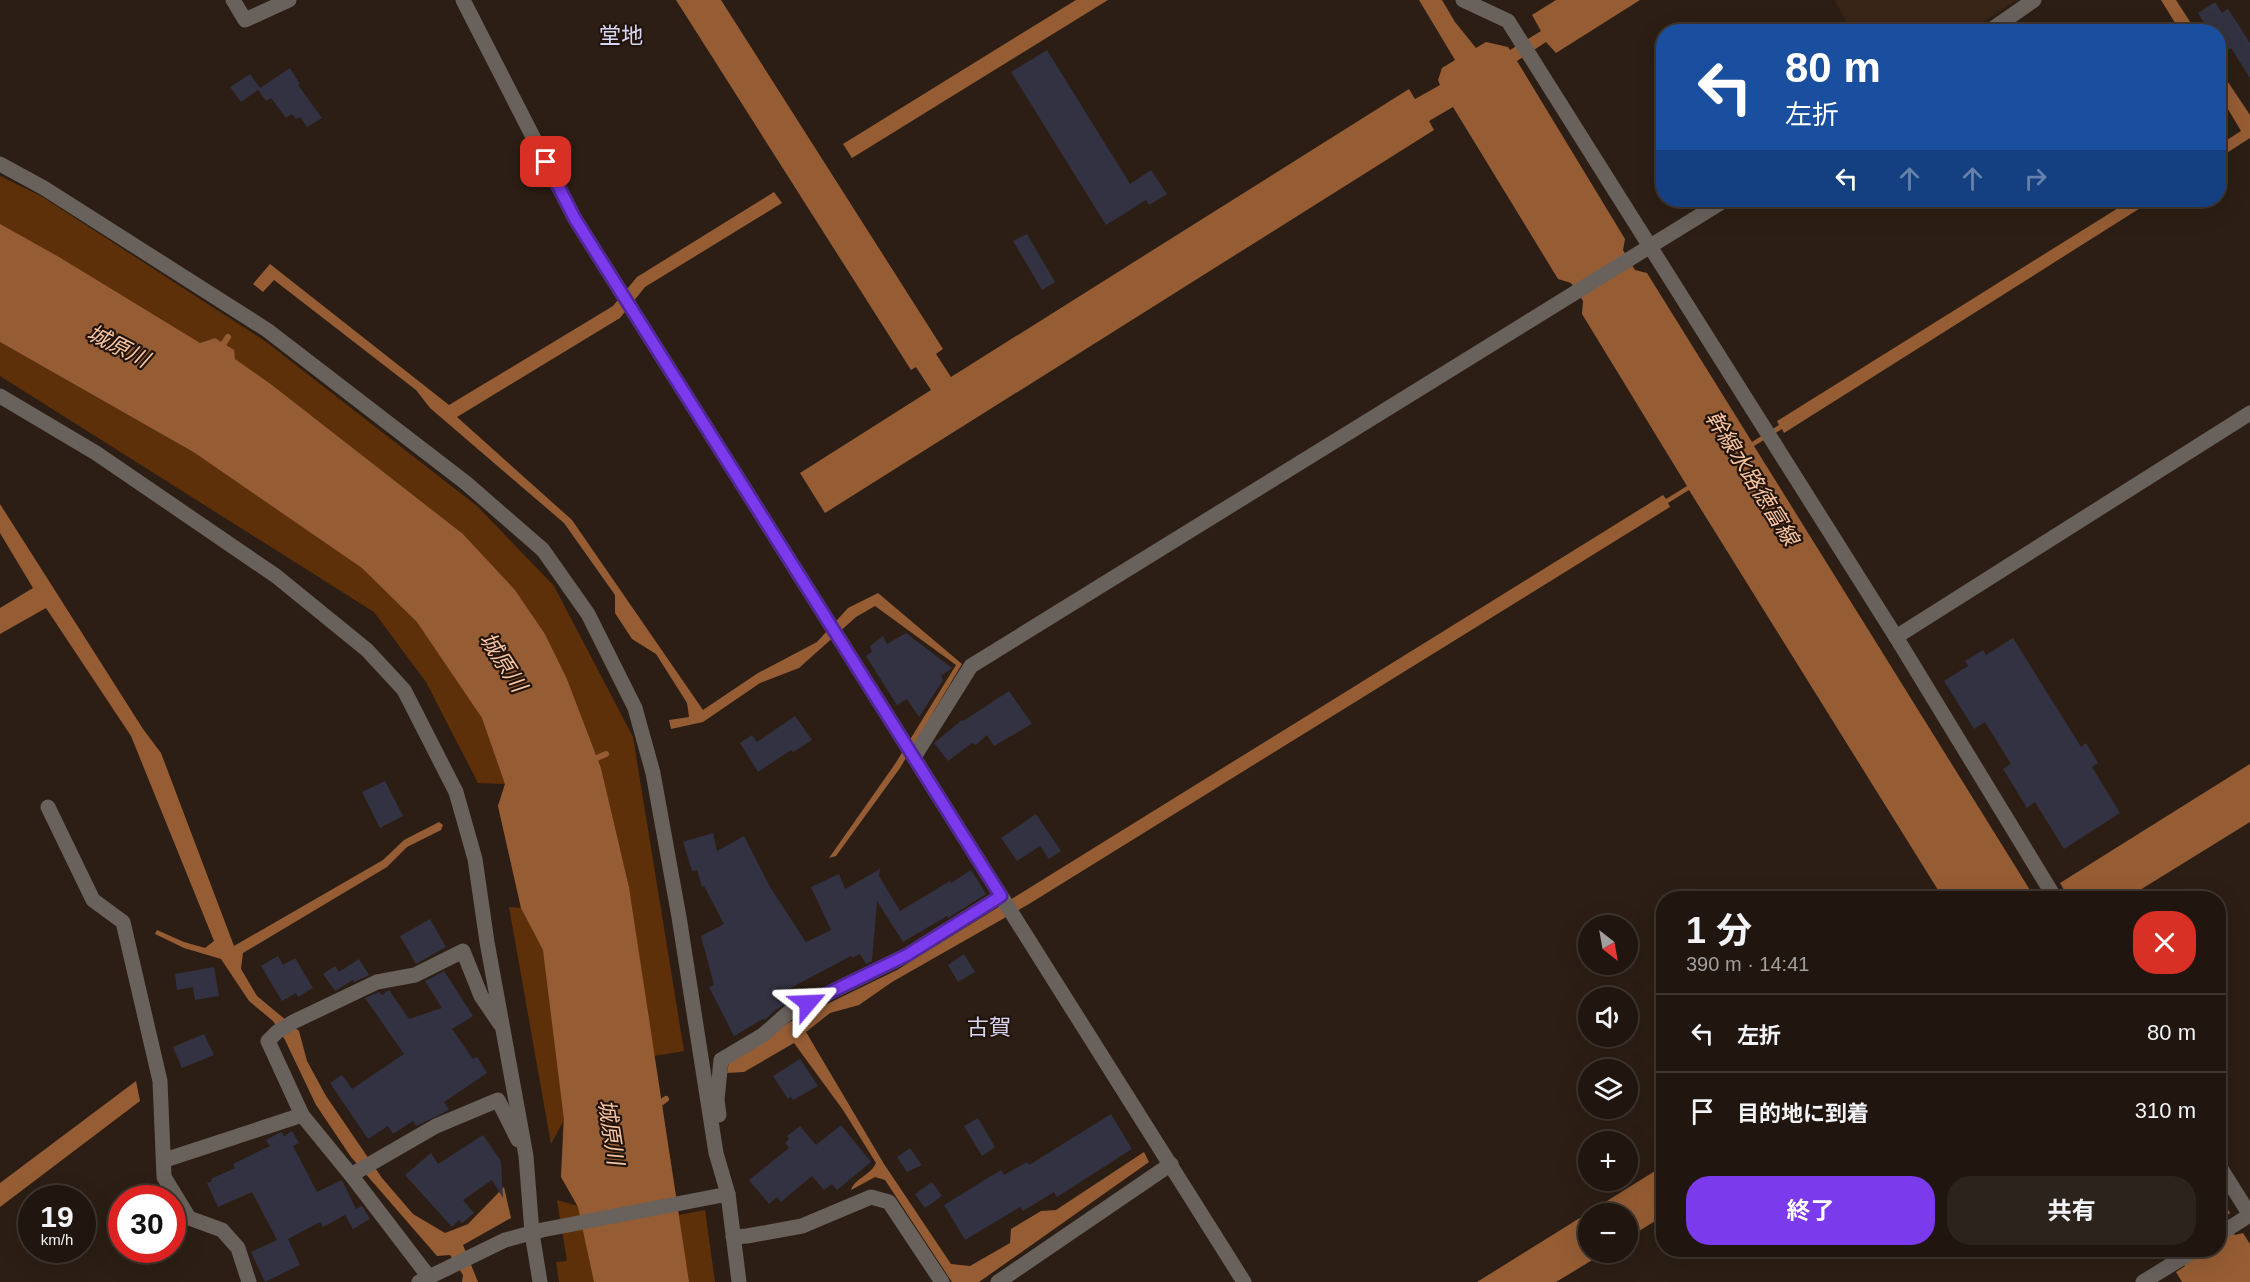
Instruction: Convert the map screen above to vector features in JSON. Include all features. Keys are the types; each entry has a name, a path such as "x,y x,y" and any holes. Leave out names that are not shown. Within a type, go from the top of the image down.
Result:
{"street":[{"path":"233,0 245,20 289,0"},
{"path":"463,0 575,219 1244,1282"},
{"path":"1463,0 1508,21 1520,39 1644,251 1896,637 2051,891"},
{"path":"2000,24 2034,0"},
{"path":"0,164 44,188 267,330 466,483 543,550 588,614 635,708 655,784 739,1282"},
{"path":"910,751 971,666 1714,207"},
{"path":"0,396 96,453 276,576 367,650 404,690 456,792 476,859 487,942 526,1156 537,1232 540,1282"},
{"path":"1896,637 2250,413"},
{"path":"48,807 93,900 123,922 160,1081 164,1177 189,1218 222,1230 238,1248 249,1282"},
{"path":"716,1153 722,1135 717,1100 721,1060 763,1035 788,1013 907,955 1003,899"},
{"path":"503,1028 481,996 463,951 415,975 377,982 293,1022 276,1032 268,1041 302,1115 354,1173 424,1279 505,1240 723,1196"},
{"path":"354,1173 436,1126 498,1100 526,1156"},
{"path":"165,1160 302,1115"},
{"path":"998,1282 1171,1164"},
{"path":"2226,1179 2246,1218 2226,1230"},
{"path":"733,1237 802,1226 871,1197 889,1202 942,1282"},
{"path":"2143,1282 2183,1257"}],"shaded area":[{"path":"1834,0 2017,0 1980,24 1848,24"},
{"path":"0,176 41,196 265,341 477,506 554,586 633,737 684,1051 654,1056 629,887 601,768 567,679 545,634 515,590 463,534 272,385 234,359 233,350 215,338 200,343 0,251"},
{"path":"0,342 195,453 371,563 507,722 607,1282 559,1282 556,1262 567,1261 557,1200 578,1206 561,1177 563,1122 551,1144 509,907 521,908 498,806 505,784 478,783 426,682 374,612 0,376"},
{"path":"669,1150 679,1215 705,1210 715,1282 680,1282"}],"water":[{"name":"幹線水路徳富線","path":"676,0 721,0 943,349 936,354 951,377 1409,89 1415,99 1440,85 1438,80 1442,68 1455,60 1419,0 1442,0 1455,22 1476,48 1486,42 1508,47 1510,50 1541,31 1532,15 1556,0 1640,0 1556,53 1546,42 1517,61 1625,239 1623,250 1635,270 1647,273 1752,442 1779,425 1777,421 2120,207 2142,207 1784,433 1782,429 1754,446 2031,891 1939,891 1689,490 1668,503 1670,507 1029,904 892,982 859,1005 830,1013 806,1032 884,1164 951,1264 970,1266 1010,1243 1011,1229 1041,1211 1056,1210 1144,1152 1149,1162 979,1282 952,1282 885,1180 875,1177 851,1190 876,1163 843,1110 794,1043 744,1072 727,1073 729,1061 790,1022 897,970 1663,495 1666,499 1687,486 1582,314 1583,301 1571,283 1558,279 1453,107 1429,121 1434,130 825,513 800,473 931,390 916,367 911,370"},
{"path":"1076,0 1108,0 852,158 843,144"},
{"path":"2161,0 2176,0 2191,24 2176,24"},
{"path":"2226,79 2250,115 2250,138 2226,153 2226,141 2241,131 2226,106"},
{"path":"774,192 782,203 645,287 620,318 457,417 572,520 703,710 758,673 817,642 848,608 878,593 962,664 900,768 836,856 829,858 895,764 956,665 875,606 856,617 799,668 760,683 703,722 671,729 669,720 689,717 687,703 656,654 632,639 615,613 615,595 564,523 430,408 416,390 274,280 263,292 253,284 270,264 449,405 613,306 637,277"},
{"name":"城原川","path":"0,224 59,257 200,343 215,338 234,350 235,359 272,385 463,534 515,590 545,634 567,679 601,768 629,887 689,1282 594,1282 578,1207 561,1177 564,1120 543,950 521,908 498,806 505,784 482,718 417,622 362,568 195,453 0,342"},
{"path":"0,504 143,729 161,753 234,946 383,860 404,840 439,822 443,825 441,830 407,847 387,867 243,953 241,969 257,996 299,1031 307,1061 326,1096 382,1178 413,1214 445,1233 468,1224 504,1187 511,1218 463,1245 478,1282 462,1282 463,1275 450,1255 437,1256 351,1157 316,1105 285,1040 273,1021 249,1001 221,959 184,948 155,934 157,930 205,948 214,941 131,736 46,608 0,634 0,608 33,588 0,533"},
{"path":"2250,764 2250,822 2138,891 2065,891 2060,883"},
{"path":"136,1081 140,1101 29,1185 18,1185 18,1193 0,1207 0,1183"},
{"path":"1656,1170 1656,1220 1638,1232 1638,1203 1604,1203 1623,1191 1638,1191 1638,1182"},
{"path":"1578,1219 1578,1263 1587,1263 1556,1282 1477,1282"},
{"path":"2226,1220 2235,1235 2243,1233 2250,1244 2250,1282 2182,1282 2176,1272 2185,1266 2179,1257 2226,1257"}],"building":[{"path":"2215,2 2222,13 2228,9 2250,43 2250,78 2231,48 2226,51 2226,24 2205,24 2198,13"},
{"path":"1047,50 1130,184 1151,170 1167,194 1149,205 1146,200 1106,225 1011,72"},
{"path":"290,68 300,84 298,85 322,118 307,127 300,117 296,119 292,114 286,118 271,98 266,101 258,90 241,102 230,87 250,74 260,88"},
{"path":"1027,234 1055,282 1042,290 1013,241"},
{"path":"906,633 952,668 941,676 943,680 919,717 907,699 897,705 866,656 872,652 870,646 883,636 887,644"},
{"path":"2013,638 2081,747 2086,743 2098,763 2092,767 2120,813 2064,849 2035,802 2027,808 2003,769 2011,764 1985,722 1974,729 1944,681 1968,666 1965,661 1983,650 1986,655"},
{"path":"1009,691 1032,724 994,746 987,735 976,745 972,743 948,761 934,743 962,720"},
{"path":"795,716 812,740 793,752 791,750 758,772 740,743 752,735 757,742"},
{"path":"385,781 403,816 380,828 362,792"},
{"path":"1036,814 1061,851 1049,859 1040,846 1017,861 1001,838"},
{"path":"713,833 717,851 744,836 770,887 806,942 831,930 811,887 839,874 845,889 880,869 879,876 900,911 971,870 986,894 903,942 877,901 872,961 866,964 860,954 852,958 851,956 785,991 791,1001 775,1010 765,1020 763,1019 734,1036 709,987 714,985 701,936 724,924 704,886 702,887 697,870 692,871 683,842"},
{"path":"430,919 446,947 416,964 400,936"},
{"path":"964,954 975,972 958,982 948,965"},
{"path":"278,956 283,965 295,958 313,988 298,997 296,993 282,1001 261,966"},
{"path":"359,959 369,975 354,982 353,980 335,991 323,974 335,966 339,972"},
{"path":"214,967 219,996 195,1000 193,987 177,990 175,974"},
{"path":"444,971 473,1016 452,1029 473,1059 477,1057 487,1073 444,1102 449,1109 445,1112 416,1126 413,1121 393,1134 388,1126 368,1139 330,1083 342,1075 352,1089 404,1054 365,998 379,992 382,995 389,990 409,1019 442,1008 425,981"},
{"path":"204,1034 214,1055 182,1068 173,1047"},
{"path":"800,1059 818,1086 793,1100 791,1097 788,1099 773,1076"},
{"path":"1111,1114 1132,1149 1057,1197 1054,1192 1023,1211 1020,1207 965,1240 944,1205 1001,1170 1004,1175 1027,1162 1029,1165"},
{"path":"978,1118 995,1147 982,1156 964,1126"},
{"path":"841,1125 871,1162 837,1190 832,1184 824,1190 812,1176 781,1202 777,1197 769,1204 749,1180 789,1148 785,1143 789,1139 787,1136 800,1126 816,1145"},
{"path":"292,1131 299,1143 293,1146 317,1192 342,1180 356,1209 362,1206 370,1219 353,1229 345,1215 323,1227 320,1222 288,1239 300,1265 265,1282 251,1252 277,1240 252,1192 218,1207 207,1183 235,1168 233,1164 270,1146 266,1140 281,1132 284,1136"},
{"path":"483,1135 501,1161 503,1198 492,1180 463,1200 474,1213 462,1223 459,1220 452,1227 405,1175 431,1153 438,1164"},
{"path":"910,1148 922,1165 907,1172 897,1157"},
{"path":"932,1182 942,1196 925,1208 915,1194"}],"waterway":[{"path":"220,349 228,337"},
{"path":"590,761 606,754"},
{"path":"655,1107 666,1099"}],"district":[{"name":"堂地","path":"621,35"},
{"name":"古賀","path":"989,1027"}],"route":[{"path":"546,162 575,219 1001,896 907,955 808,1003"}]}
